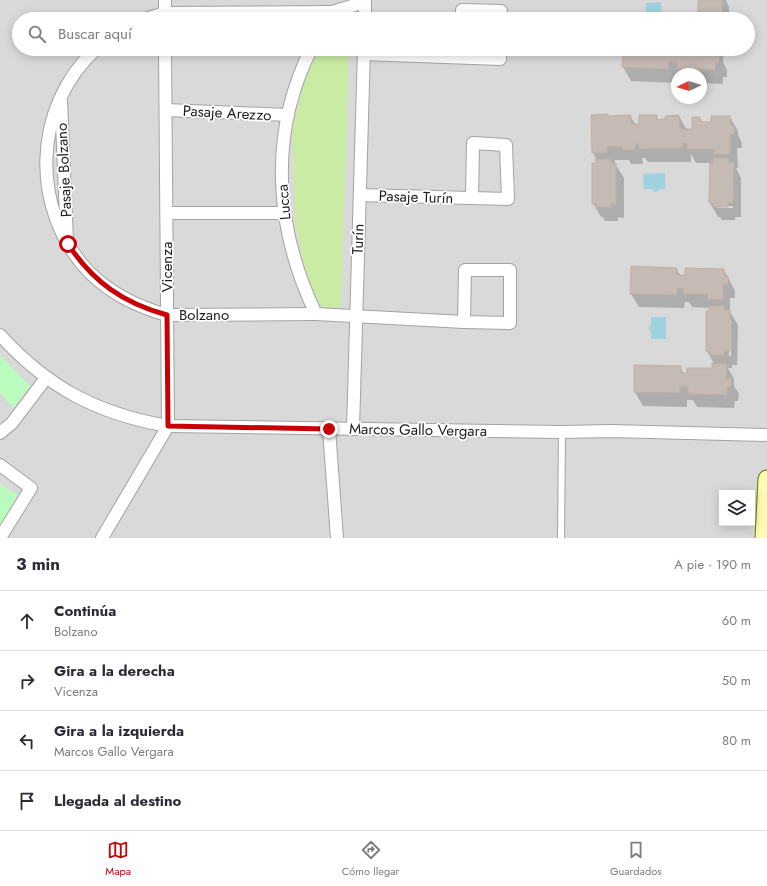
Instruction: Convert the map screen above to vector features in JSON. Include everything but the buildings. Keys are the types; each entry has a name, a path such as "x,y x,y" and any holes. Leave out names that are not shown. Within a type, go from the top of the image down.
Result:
{"street":[{"path":"165,0 165,12"},
{"path":"339,12 365,1 365,12"},
{"path":"462,12 462,10 501,12"},
{"name":"Bolzano","path":"89,56 79,67 61,96 50,124 45,168 54,215 68,244 90,272 118,295 145,308 167,315 316,314"},
{"name":"Vicenza","path":"165,56 168,426"},
{"name":"Lucca","path":"308,56 294,93 288,115 282,154 282,194 287,234 299,275 316,314"},
{"name":"Turín","path":"353,429 364,56"},
{"path":"480,56 500,59 500,56"},
{"name":"Pasaje Bolzano","path":"61,96 68,244"},
{"name":"Pasaje Arezzo","path":"166,110 288,115"},
{"name":"Pasaje Turín","path":"360,194 472,198 508,199 506,145 473,143 472,198"},
{"path":"167,213 284,213"},
{"path":"316,314 356,317 464,322 510,323 510,270 465,270 464,322"},
{"name":"Marcos Gallo Vergara","path":"0,335 29,364 46,378 77,397 104,410 146,422 168,426 767,435"},
{"path":"0,433 12,423 46,378"},
{"path":"102,538 168,426"},
{"path":"329,429 337,538"},
{"path":"0,466 31,488 0,538"},
{"path":"764,538 767,479"}],"lane":[{"path":"561,538 562,432"}],"shaded area":[{"path":"0,0 767,0 767,538 0,538"}],"green space":[{"path":"312,56 349,56 341,307 322,308 307,280 295,222 292,130"},
{"path":"0,355 30,386 13,408 0,393"},
{"path":"0,484 18,495 0,525"}],"water":[{"path":"661,2 662,12 644,12 646,3"},
{"path":"665,173 665,189 659,189 655,192 651,189 644,189 643,174"},
{"path":"651,317 666,317 666,339 651,339 651,332 648,328 651,325"}],"route":[{"path":"68,244 90,272 118,295 133,304 167,315 168,426 329,429"}]}
